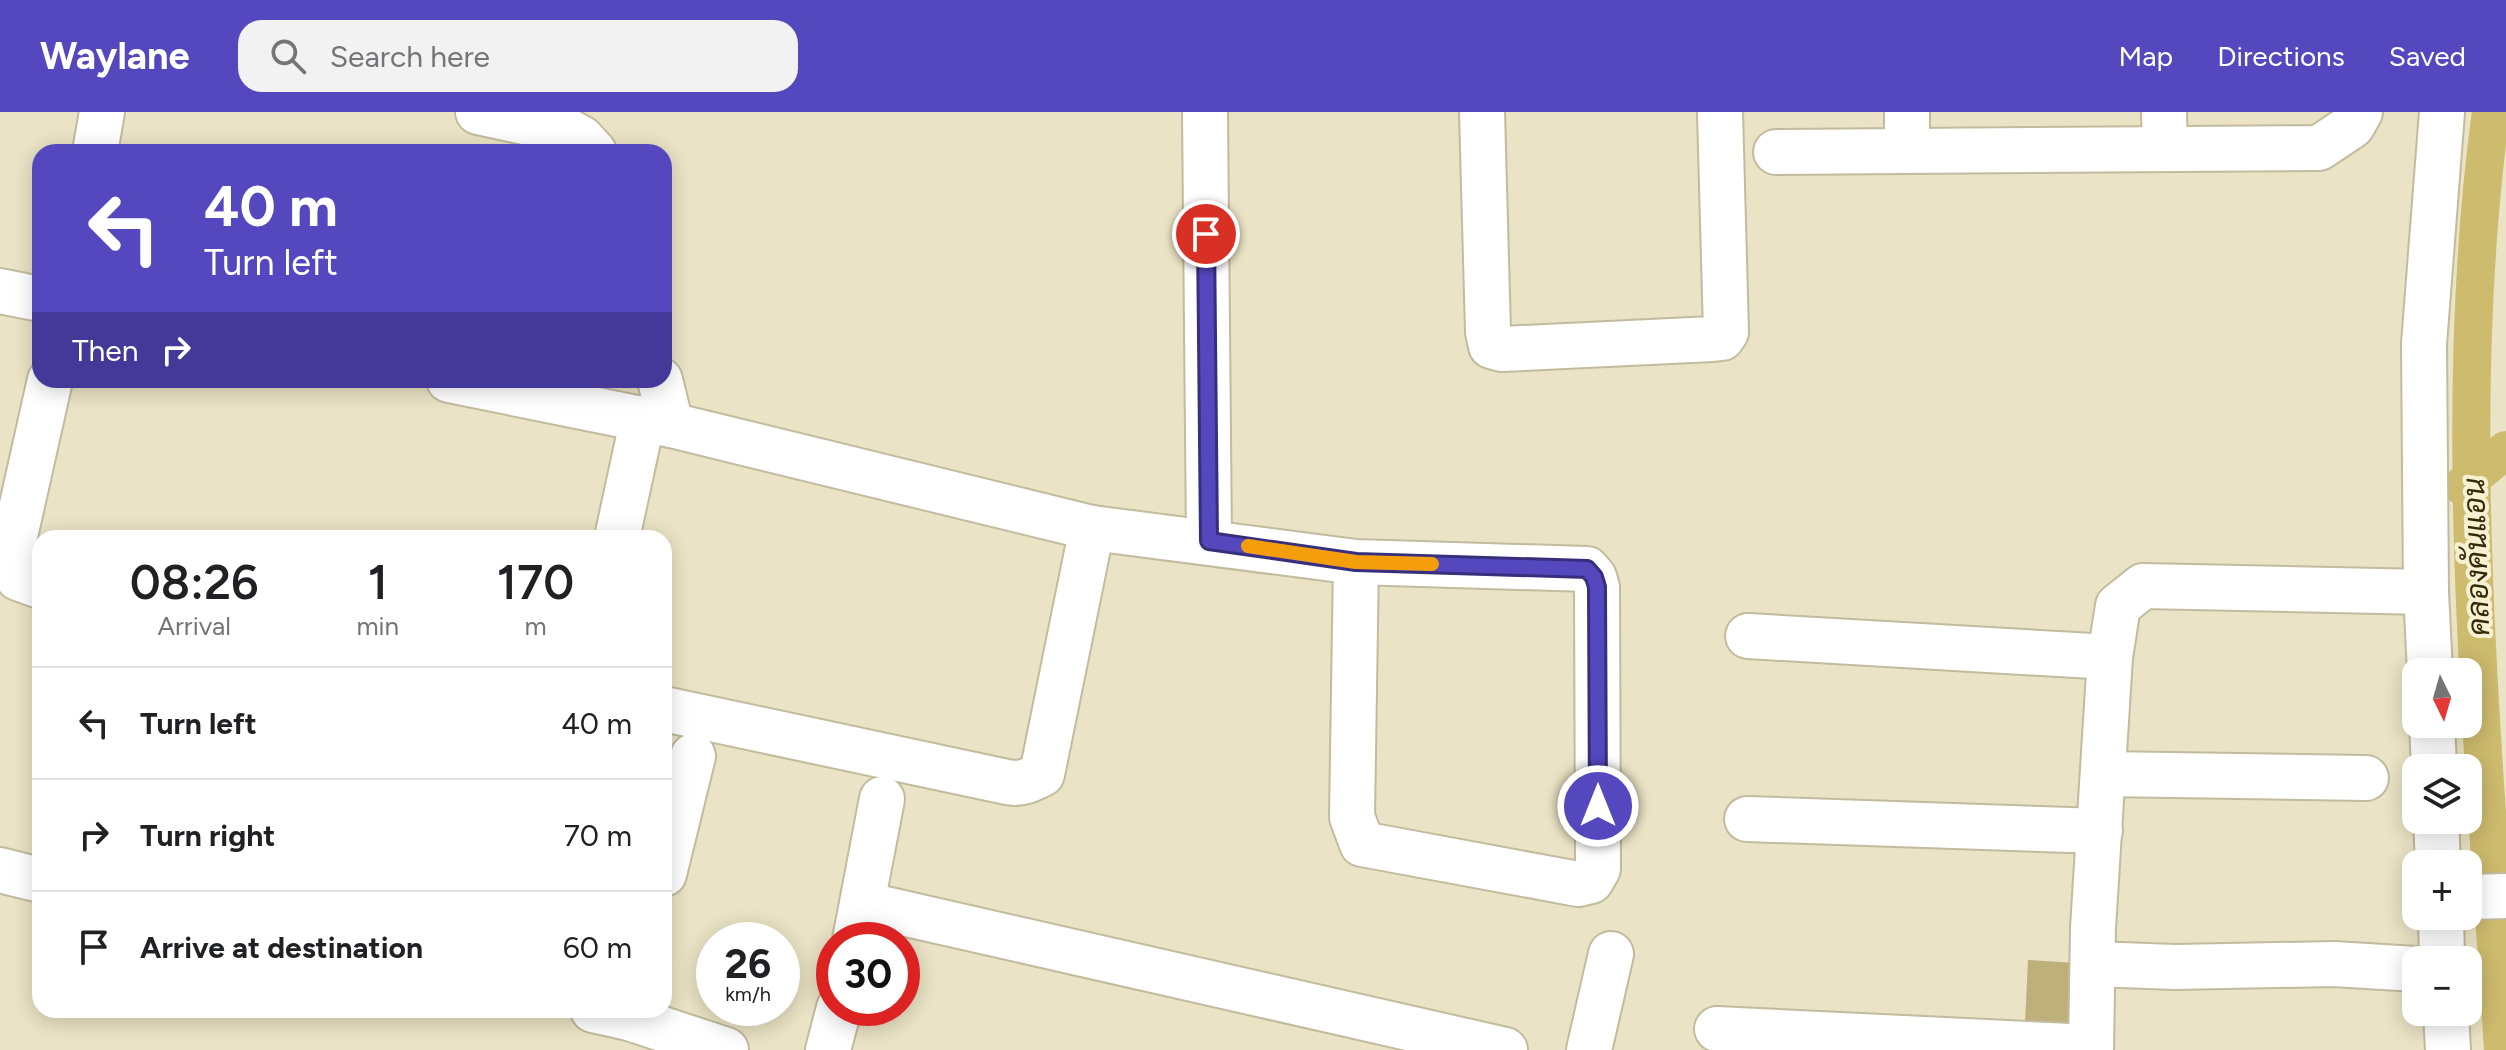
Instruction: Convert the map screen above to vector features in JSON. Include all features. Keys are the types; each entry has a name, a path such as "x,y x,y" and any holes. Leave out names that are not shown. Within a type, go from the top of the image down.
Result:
{"street":[{"path":"96,144 102,112"},
{"path":"478,112 570,132 584,144"},
{"path":"1205,112 1209,541"},
{"path":"1482,112 1488,332 1491,346 1496,349 1722,338 1726,332 1720,112"},
{"path":"1776,152 1907,132 2165,131 2319,148 2352,126 2360,112"},
{"path":"2429,658 2424,344 2442,112"},
{"path":"0,291 32,297"},
{"path":"32,583 18,578 13,570 11,554 48,388"},
{"path":"509,388 658,408 1092,528 1356,562 1587,569 1594,577 1598,869 1591,881 1578,884 1362,844 1352,817 1356,562"},
{"path":"620,530 658,408"},
{"path":"672,711 1007,782 1018,784 1029,780 1042,774 1092,528"},
{"path":"1717,1029 2091,1048 2110,657 2118,606 2143,586 2426,592"},
{"path":"1748,636 2110,657"},
{"path":"672,841 693,756"},
{"path":"2103,774 2366,778"},
{"path":"859,922 882,799"},
{"path":"1747,819 2100,831"},
{"path":"0,870 32,878"},
{"path":"2482,897 2506,896"},
{"path":"920,934 1505,1050"},
{"path":"1589,1050 1611,954"},
{"path":"2093,964 2160,967 2334,964 2402,968"},
{"path":"633,1018 726,1050"},
{"path":"828,1050 834,1026"},
{"path":"2447,1026 2448,1050"}],"shaded area":[{"path":"2028,960 2093,964 2091,1047 2024,1044"}],"waterway":[{"name":"คลองคันแอน","path":"2491,112 2479,227 2472,344 2471,462 2480,699 2503,1050"},
{"path":"2462,486 2506,450"}],"slow traffic":[{"path":"1248,546 1356,562 1432,564"}],"route":[{"path":"1206,234 1209,541 1356,562 1587,569 1597,587 1598,806"}]}
